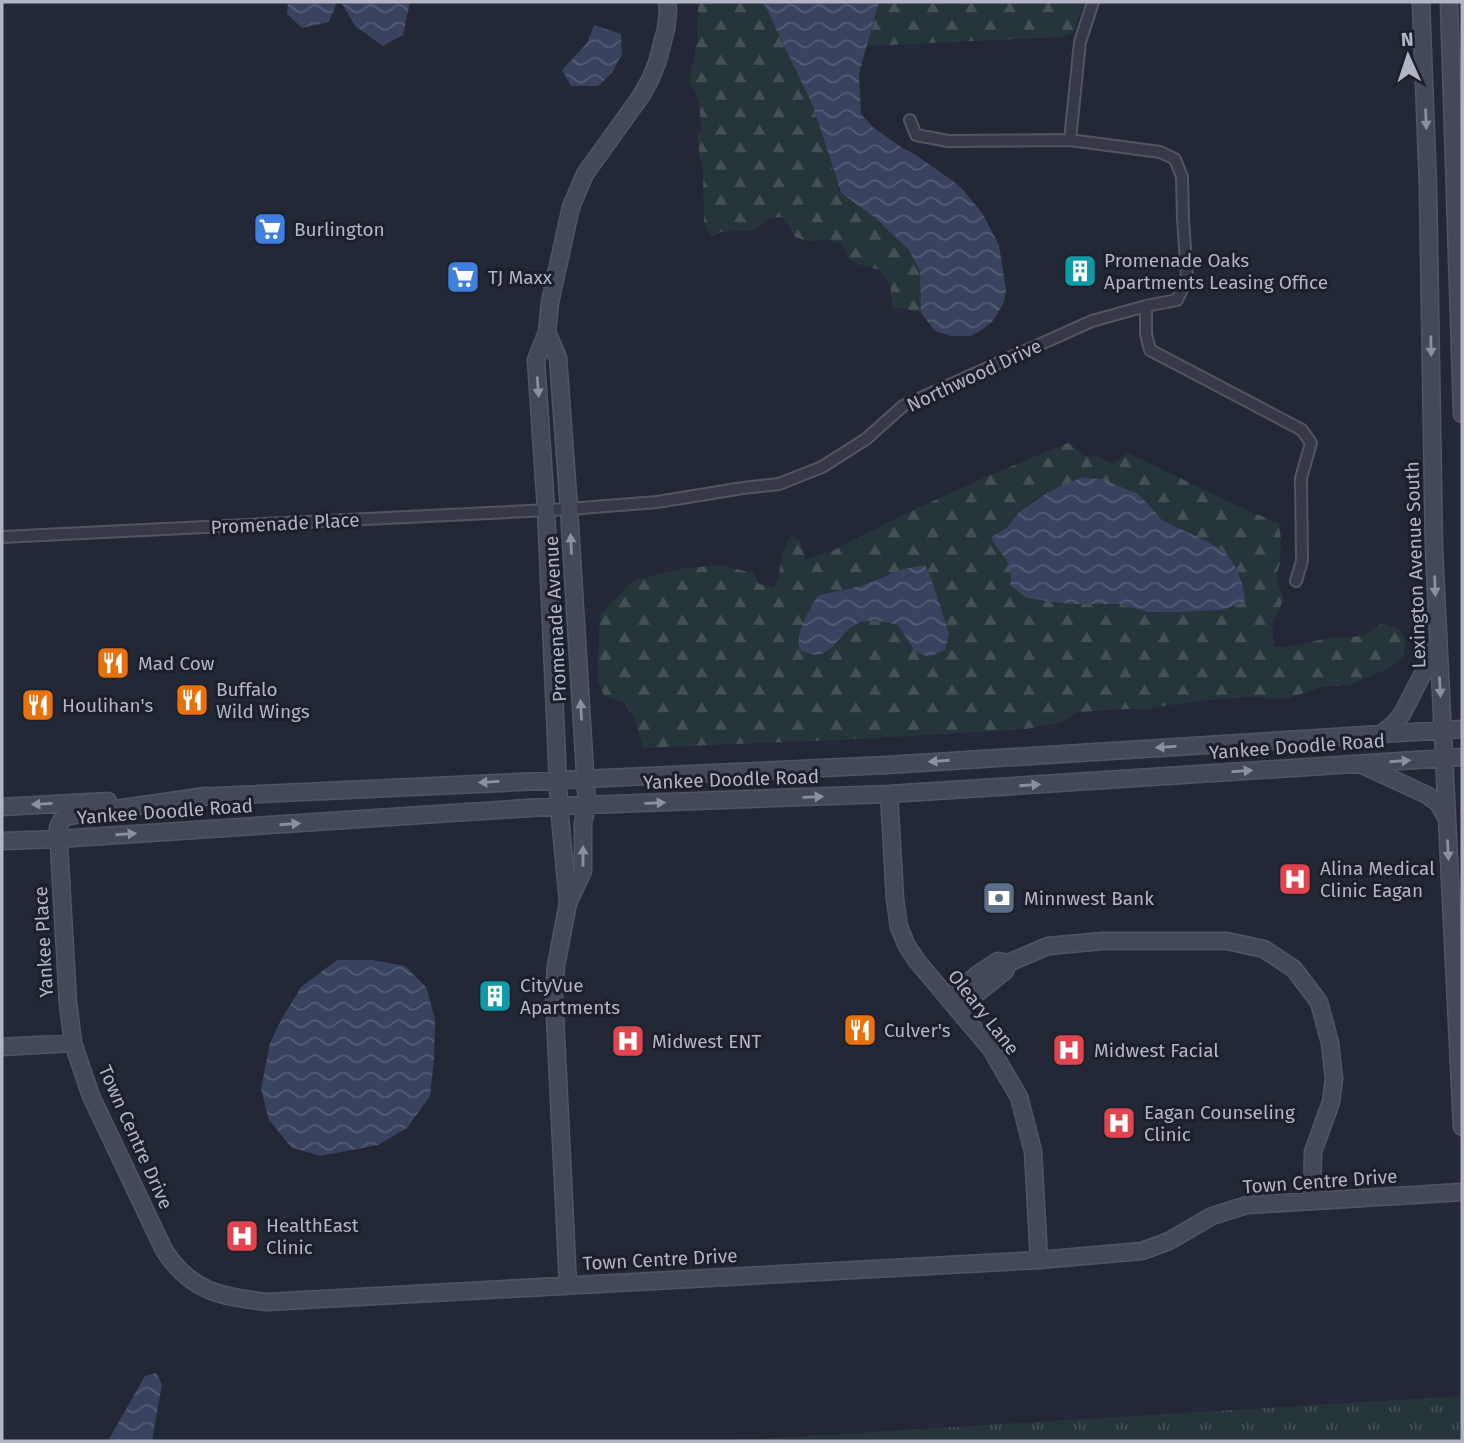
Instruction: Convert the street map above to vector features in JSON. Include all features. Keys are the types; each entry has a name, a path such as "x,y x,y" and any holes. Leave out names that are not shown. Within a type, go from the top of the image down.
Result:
{"street":[{"name":"Promenade Avenue","path":"568,903 557,779 546,509 536,360 547,332 550,302 571,207 585,174 650,80 666,29 667,2"},
{"path":"910,120 916,135 948,141 1070,139 1080,42 1093,2"},
{"name":"Lexington Avenue South","path":"1421,2 1428,187 1434,550 1462,1127"},
{"path":"1449,2 1462,414"},
{"name":"Northwood Drive","path":"569,509 657,502 779,484 822,467 866,439 903,406 1092,321 1177,300 1187,278 1182,177 1175,159 1160,152 1070,139"},
{"path":"1146,306 1146,334 1150,350 1302,430 1311,443 1301,478 1302,561 1296,582"},
{"name":"Promenade Avenue","path":"547,332 558,358 587,806 583,822 583,871 568,903 556,966 554,995 568,1285"},
{"name":"Promenade Place","path":"2,537 569,509"},
{"path":"1381,734 1402,714 1438,645"},
{"name":"Yankee Doodle Road","path":"2,807 887,765 1462,729"},
{"name":"Yankee Doodle Road","path":"2,841 559,806 889,794 1462,757"},
{"path":"1357,763 1427,795 1438,803 1446,818"},
{"name":"Oleary Lane","path":"889,794 899,927 906,946 991,1049 1019,1097 1033,1150 1039,1260"},
{"path":"58,839 61,821 68,816 205,796"},
{"name":"Yankee Place","path":"58,839 73,1043"},
{"path":"953,1004 977,975 998,961 1008,963 1048,946 1103,941 1227,941 1264,949 1294,970 1319,1002 1330,1043 1334,1079 1331,1102 1313,1152 1312,1201"},
{"path":"2,1047 73,1043"},
{"name":"Town Centre Drive","path":"73,1043 91,1096 164,1250 195,1284 236,1299 267,1302 1039,1260 1142,1251 1169,1241 1212,1216 1247,1205 1462,1192"}],"green space":[{"path":"698,2 763,2 813,106 840,193 874,217 909,250 920,271 921,313 901,308 893,309 890,286 880,270 847,258 842,244 827,240 806,241 795,237 782,217 767,219 755,230 721,232 711,238 704,222 703,171 697,136 701,130 700,113 698,100 689,80 697,41"},
{"path":"879,2 1084,2 1074,32 1063,37 867,46"},
{"path":"1068,443 1086,456 1097,456 1112,464 1128,453 1278,523 1281,537 1277,572 1283,596 1272,628 1275,647 1359,636 1382,623 1399,629 1406,642 1403,658 1387,669 1349,685 1322,687 1285,699 1248,697 1161,706 1147,710 1078,712 1061,723 1025,729 878,738 643,748 635,720 625,703 604,696 597,678 600,615 633,581 679,569 720,565 753,573 759,584 773,587 778,580 782,554 791,535 799,540 806,559 834,550 990,475","holes":["1044,494 1149,505 1162,520 1191,535 1181,612 1148,612 1119,604 1018,591 1010,585 1009,564 991,537 1006,527 1018,512","925,565 949,633 929,657 915,652 897,624 886,622 862,622 849,630 835,645 819,595 861,586 903,569"]},
{"path":"1462,1396 1462,1441 724,1441"}],"water":[{"path":"288,2 337,2 329,22 302,28 287,14"},
{"path":"341,2 410,2 403,35 383,46 355,26"},
{"path":"763,2 879,2 859,74 861,114 874,128 957,184 982,213 999,245 1006,290 1004,302 993,321 979,332 970,336 951,336 935,331 921,313 920,271 909,250 874,217 841,193 813,106"},
{"path":"594,25 621,34 622,54 612,73 598,86 571,86 562,70 587,43"},
{"path":"1084,477 1104,480 1138,494 1162,520 1222,549 1238,573 1245,602 1221,610 1148,612 1119,604 1069,604 1027,598 1010,585 1010,569 991,537 1006,528 1019,512 1044,495"},
{"path":"925,565 949,633 945,650 929,657 915,652 898,625 873,621 859,623 832,647 818,655 799,649 801,627 819,595 861,586 903,569"},
{"path":"337,960 372,960 405,966 426,987 435,1019 434,1059 430,1096 407,1128 378,1145 320,1156 291,1147 269,1120 261,1089 270,1043 281,1020 301,987"},
{"path":"156,1373 162,1384 152,1441 109,1439 145,1376"}],"place":[{"name":"Burlington","path":"270,229"},
{"name":"Promenade Oaks Apartments Leasing Office","path":"1080,271"},
{"name":"TJ Maxx","path":"463,277"},
{"name":"Mad Cow","path":"113,663"},
{"name":"Buffalo Wild Wings","path":"192,700"},
{"name":"Houlihan's","path":"38,705"},
{"name":"Alina Medical Clinic Eagan","path":"1295,879"},
{"name":"Minnwest Bank","path":"999,898"},
{"name":"CityVue Apartments","path":"495,996"},
{"name":"Culver's","path":"860,1030"},
{"name":"Midwest ENT","path":"628,1041"},
{"name":"Midwest Facial","path":"1069,1050"},
{"name":"Eagan Counseling Clinic","path":"1119,1123"},
{"name":"HealthEast Clinic","path":"242,1236"}]}
